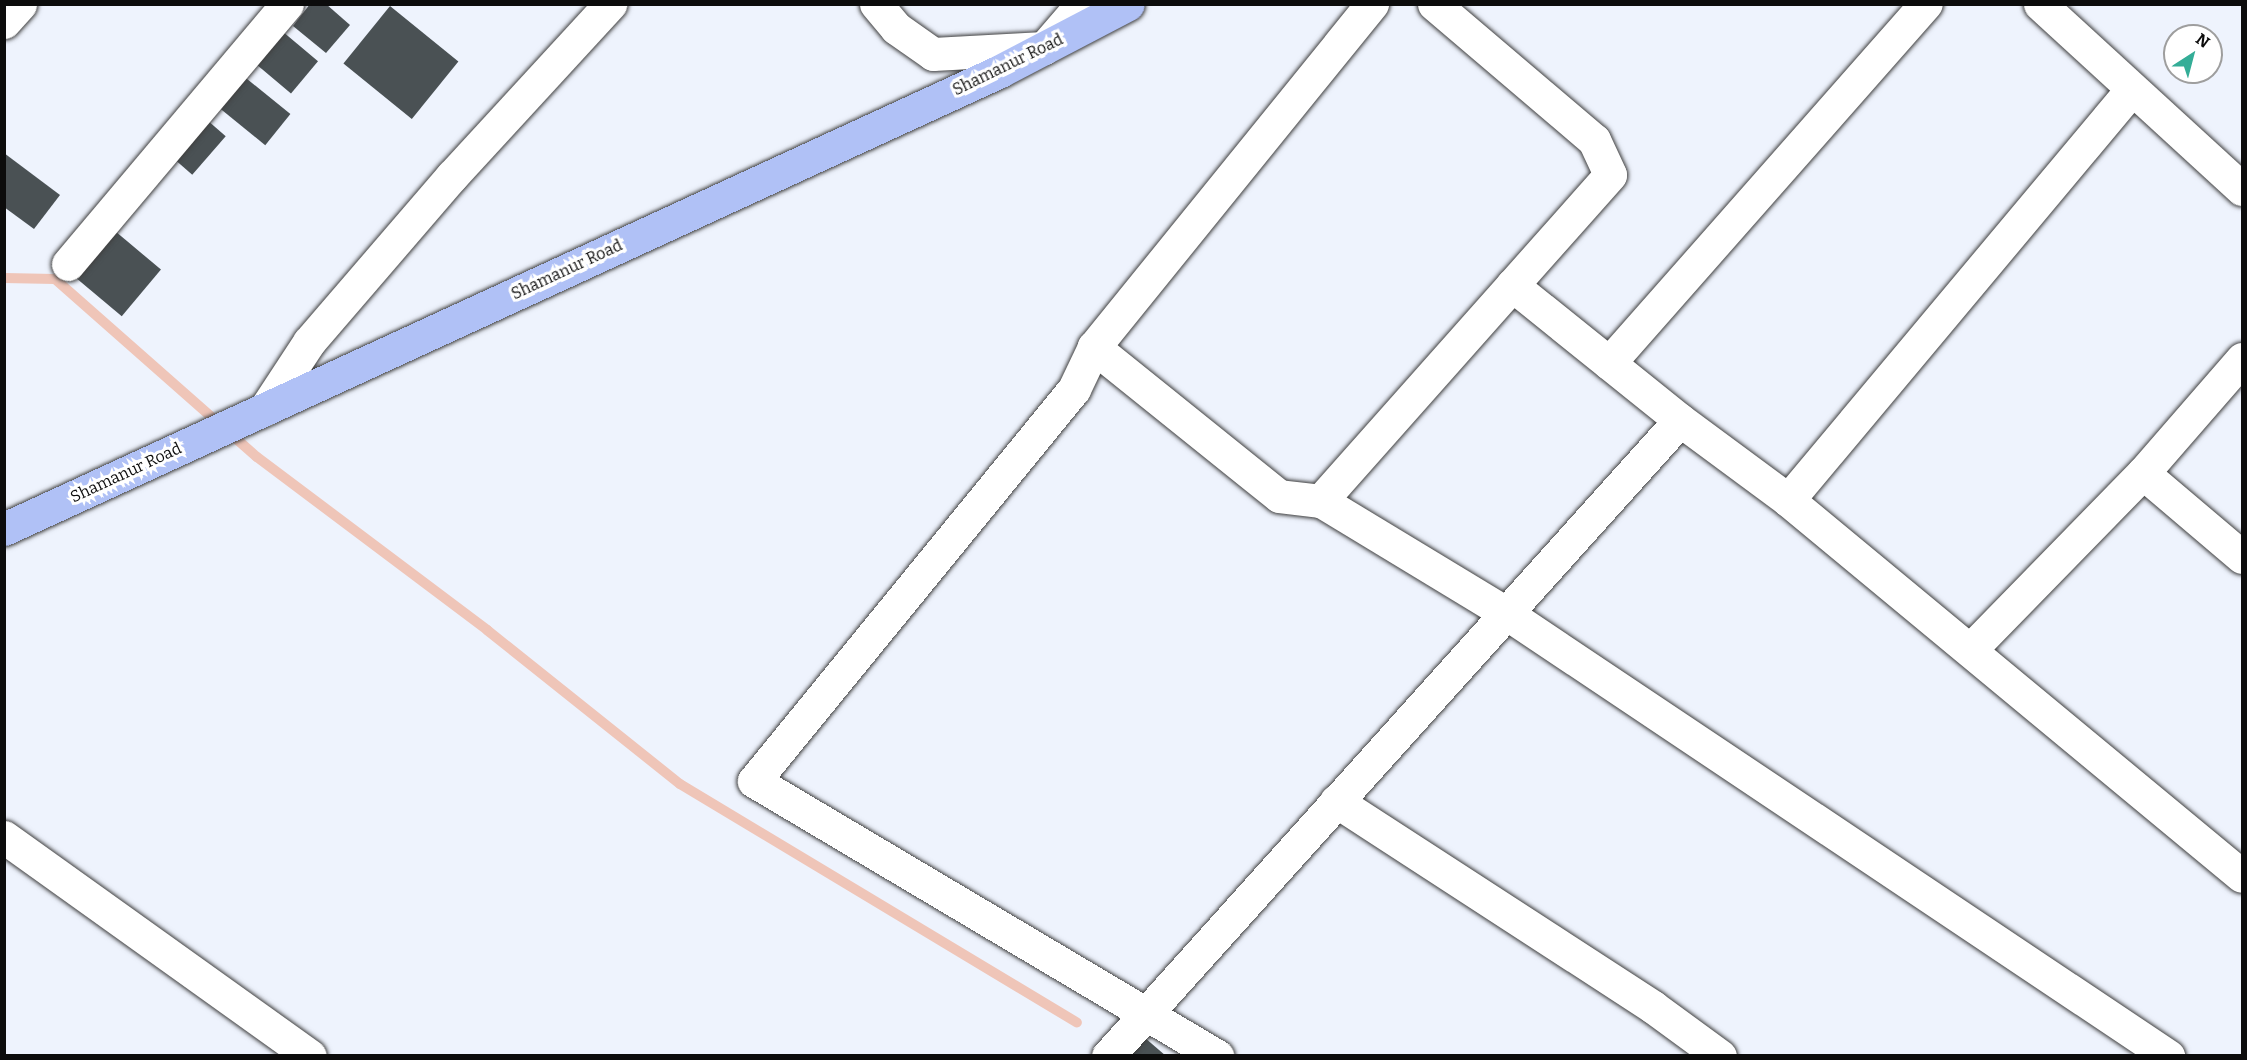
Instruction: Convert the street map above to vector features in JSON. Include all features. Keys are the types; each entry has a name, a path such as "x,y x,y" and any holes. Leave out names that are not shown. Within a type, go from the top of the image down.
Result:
{"main road":[{"name":"Shamanur Road","path":"4,529 989,76 1128,4"}],"street":[{"path":"4,22 20,4"},
{"path":"68,264 286,4"},
{"path":"256,413 309,342 452,176 610,4"},
{"path":"876,4 896,28 933,54 1044,48 1082,4"},
{"path":"1217,1056 754,781 1074,389 1094,346 1372,4"},
{"path":"1321,501 1610,175 1594,140 1434,4"},
{"path":"1609,363 1926,4"},
{"path":"2040,5 2242,189"},
{"path":"1788,500 2132,89"},
{"path":"1512,285 1680,420 1788,500 2242,876"},
{"path":"1094,346 1279,496 1321,501 1506,613 2168,1056"},
{"path":"1970,650 2143,473 2242,360"},
{"path":"1108,1056 1680,420"},
{"path":"2143,473 2242,557"},
{"path":"1336,801 1653,1007 1720,1056"},
{"path":"4,837 310,1056"}],"building":[{"path":"310,4 326,4 350,25 326,53 293,26"},
{"path":"390,6 458,61 412,119 343,64"},
{"path":"282,31 318,61 291,93 255,63"},
{"path":"236,70 290,114 265,145 211,101"},
{"path":"191,106 226,136 192,175 158,144"},
{"path":"4,153 60,195 34,229 4,207"},
{"path":"115,231 161,270 122,316 76,278"},
{"path":"1137,1031 1166,1056 1117,1056"}],"waterway":[{"path":"4,278 55,279 257,457 487,630 680,784 1077,1023"}]}
